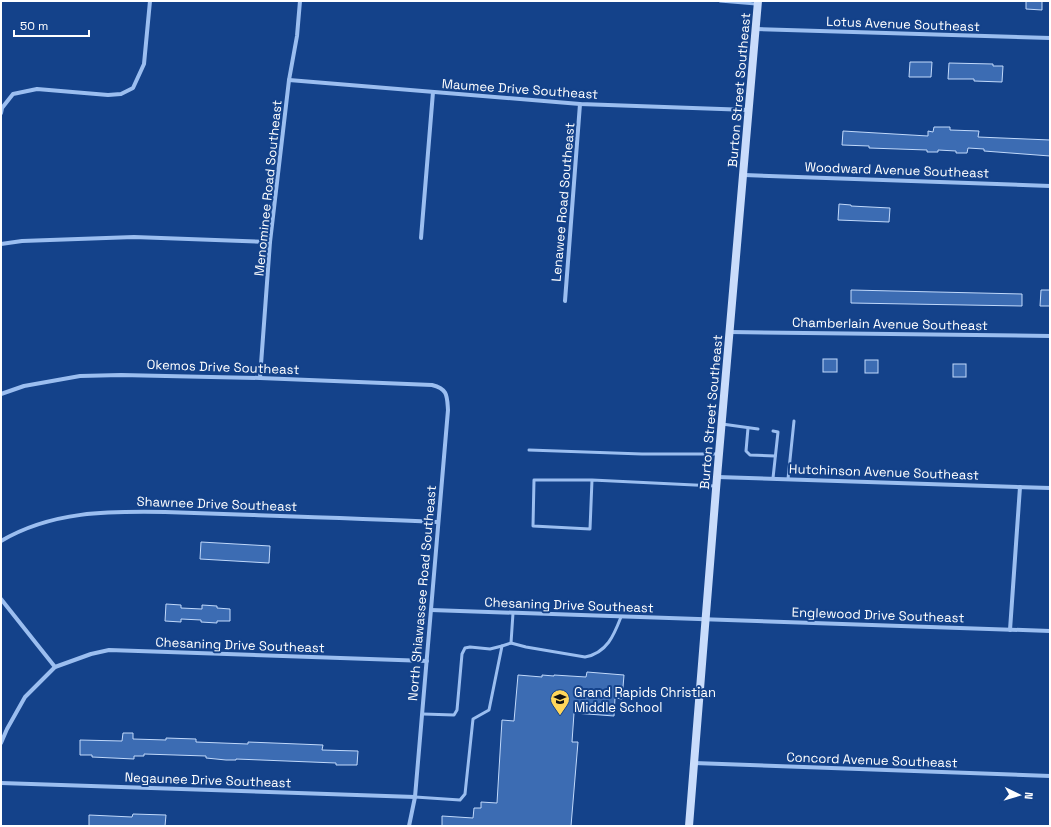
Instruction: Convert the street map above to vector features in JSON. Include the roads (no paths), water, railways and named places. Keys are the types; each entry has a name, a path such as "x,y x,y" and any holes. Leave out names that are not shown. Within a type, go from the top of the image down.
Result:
{"main road":[{"name":"Burton Street Southeast","path":"689,826 717,477 750,110 758,3"}],"street":[{"path":"1,113 2,108 13,94 37,89 108,95 121,94 133,88 144,64 150,1"},
{"name":"Menominee Road Southeast","path":"260,378 270,242 290,80 297,36 300,1"},
{"name":"Lotus Avenue Southeast","path":"756,29 1050,38"},
{"name":"Maumee Drive Southeast","path":"290,80 580,104 750,110"},
{"path":"421,238 433,92"},
{"name":"Lenawee Road Southeast","path":"565,301 580,104"},
{"name":"Woodward Avenue Southeast","path":"744,175 1050,186"},
{"path":"1,244 22,241 134,237 270,242"},
{"name":"Chamberlain Avenue Southeast","path":"730,332 1050,336"},
{"name":"Okemos Drive Southeast","path":"1,394 24,386 80,376 121,375 260,378 432,386 440,387 444,391"},
{"name":"North Shiawassee Road Southeast","path":"408,826 415,797 423,714 437,522 448,410 447,398 444,391"},
{"name":"Hutchinson Avenue Southeast","path":"717,477 1050,488"},
{"path":"1010,630 1020,487"},
{"name":"Shawnee Drive Southeast","path":"1,542 15,533 43,523 69,516 113,511 437,522"},
{"path":"1,600 55,667 25,697 1,743"},
{"name":"Chesaning Drive Southeast","path":"431,610 706,619"},
{"name":"Englewood Drive Southeast","path":"706,619 1050,631"},
{"name":"Chesaning Drive Southeast","path":"55,667 109,650 427,661"},
{"name":"Concord Avenue Southeast","path":"694,764 1050,776"},
{"name":"Negaunee Drive Southeast","path":"1,783 415,797"}],"lane":[{"path":"720,1 758,3"},
{"path":"788,479 794,421"},
{"path":"722,424 758,429"},
{"path":"748,428 746,451 750,455 775,456"},
{"path":"773,431 778,432 773,478"},
{"path":"529,450 642,454 719,454"},
{"path":"592,480 590,529 533,526 534,480 592,480 717,486"},
{"path":"511,643 513,613"},
{"path":"423,714 454,715 457,710 462,654 465,648 490,649 511,643 548,651 585,657 591,656 598,653 606,646 614,635 621,617"},
{"path":"415,797 460,800 465,794 473,719 489,710 502,646"}],"place":[{"name":"Grand Rapids Christian Middle School","path":"560,716"}]}
